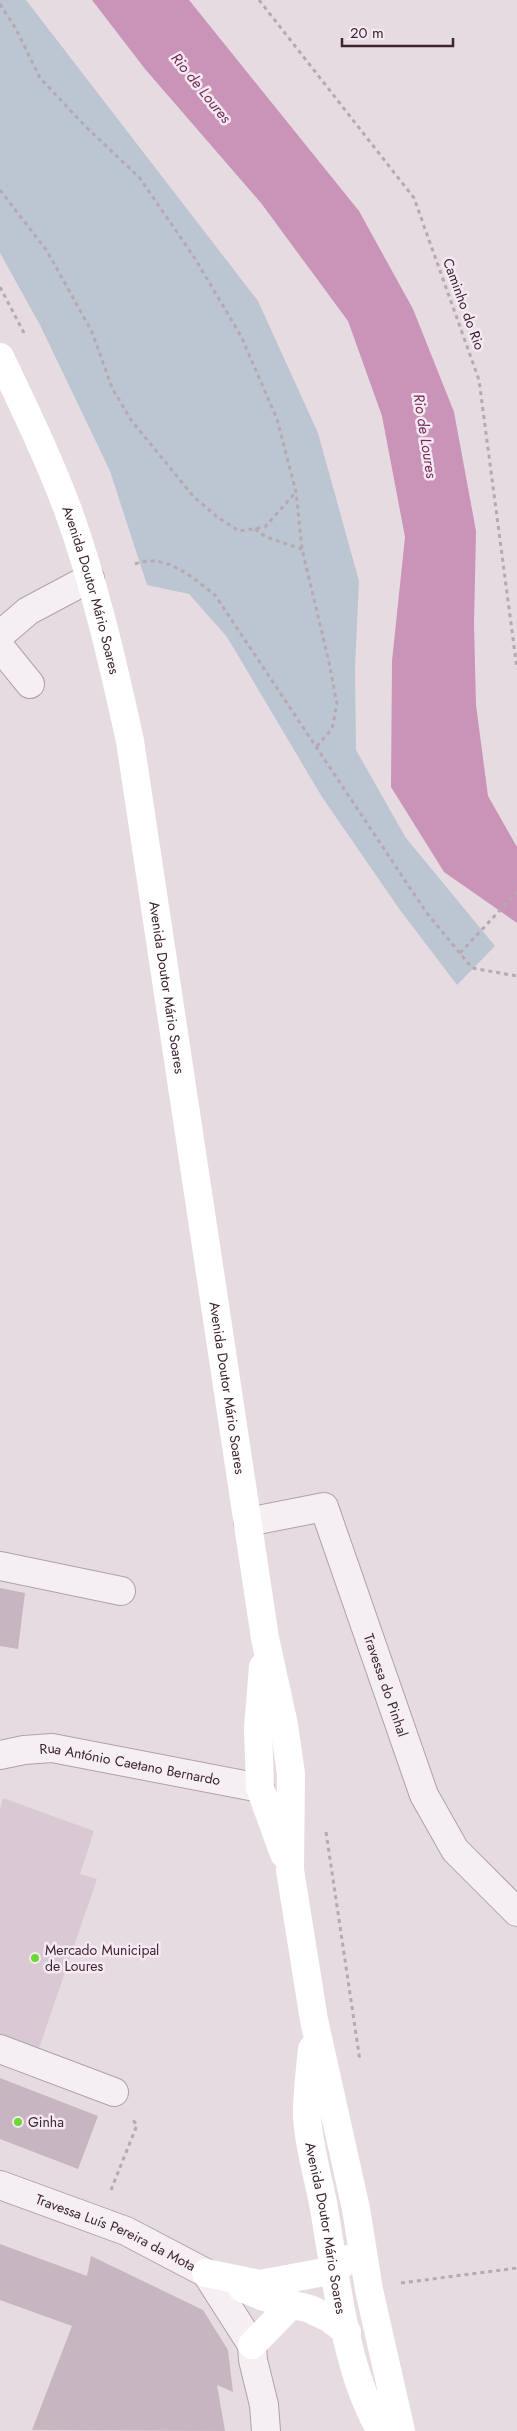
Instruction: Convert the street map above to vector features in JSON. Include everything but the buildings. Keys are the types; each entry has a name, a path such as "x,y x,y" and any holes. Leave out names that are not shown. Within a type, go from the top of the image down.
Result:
{"street":[{"name":"Avenida Doutor Mário Soares","path":"0,357 35,430 64,500 90,578 130,741 265,1638 284,1725 291,1774 290,1870 314,2020 362,2246 369,2290 401,2431"},
{"path":"0,635 28,611 90,578"},
{"path":"0,648 30,684"},
{"name":"Travessa do Pinhal","path":"248,1522 324,1507 424,1795 455,1850 517,1912"},
{"path":"0,1566 121,1591"},
{"name":"Avenida Doutor Mário Soares","path":"265,1638 258,1728 260,1788 290,1870"},
{"name":"Rua António Caetano Bernardo","path":"0,1755 24,1750 52,1748 260,1788"},
{"path":"260,1788 278,1802 291,1822"},
{"name":"Avenida Doutor Mário Soares","path":"314,2020 307,2114 347,2332 362,2393 367,2407 381,2431"},
{"path":"0,2049 114,2092"},
{"name":"Travessa Luís Pereira da Mota","path":"0,2185 126,2231 206,2273 252,2345"},
{"path":"206,2273 260,2284 335,2270 362,2246"},
{"path":"206,2273 264,2297 310,2309 329,2318 347,2332"},
{"path":"266,2431 264,2405 253,2360 252,2345 292,2305"}],"path":[{"name":"Caminho do Rio","path":"259,0 414,198 480,380 517,669"},
{"path":"0,4 16,29 40,78 84,125 139,177 194,257 241,336 277,419 296,492 302,549 323,635 337,704 332,730 317,746"},
{"path":"0,190 47,251 92,332 112,388 131,420 193,496 216,516 239,531 265,527 296,492"},
{"path":"254,529 266,537 302,549"},
{"path":"135,564 144,560 176,566 215,594 426,912 472,968 517,976"},
{"path":"460,953 517,892"},
{"path":"100,2221 136,2125"},
{"path":"369,2290 392,2284 517,2268"}],"shaded area":[{"path":"0,0 26,0 258,301 318,433 359,581 355,668 356,750 406,838 495,946 457,985 400,910 322,797 227,637 189,594 147,585 110,471 40,325 0,253"},
{"name":"Mercado Municipal de Loures","path":"3,1798 94,1831 80,1874 97,1879 39,2048 0,2036 0,1809"}],"water":[{"name":"Rio de Loures","path":"92,0 189,0 359,211 413,309 454,412 476,531 474,624 476,705 488,796 517,847 517,923 444,872 391,787 392,661 405,537 382,416 348,321 261,203 145,69"}],"place":[{"name":"Mercado Municipal de Loures","path":"35,1958"},
{"name":"Ginha","path":"18,2122"}]}
